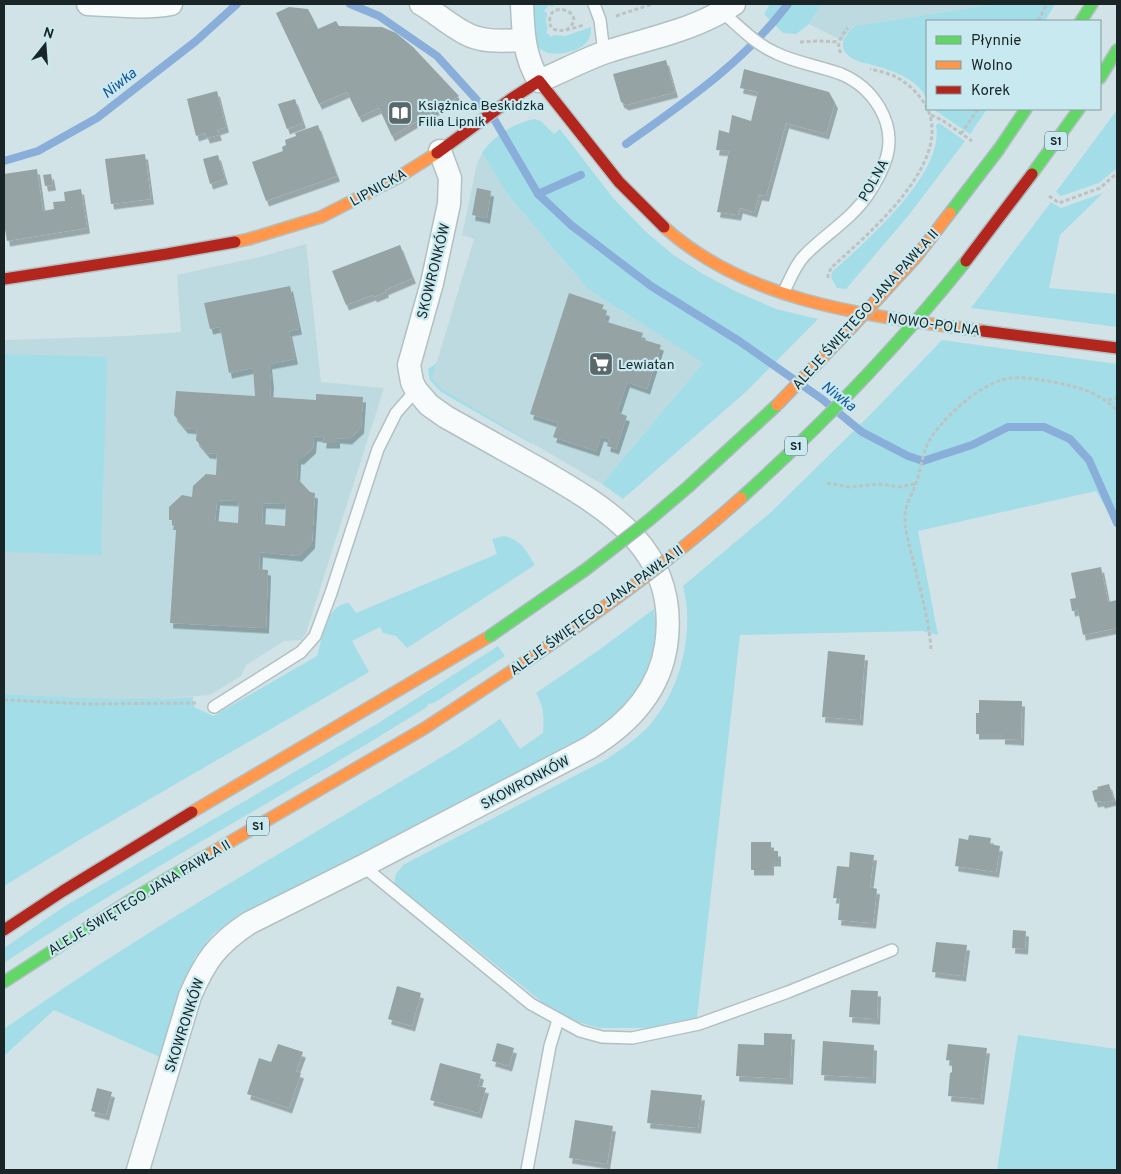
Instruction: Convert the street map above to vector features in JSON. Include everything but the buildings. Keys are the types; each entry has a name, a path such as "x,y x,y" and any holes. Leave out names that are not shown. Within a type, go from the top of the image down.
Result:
{"main road":[{"path":"1082,20 1092,4"},
{"path":"1101,76 1117,50"},
{"name":"LIPNICKA","path":"4,279 167,254 249,239 286,229 342,207 396,178 440,151 539,81"},
{"name":"NOWO-POLNA","path":"539,81 552,95 604,165 640,206 698,254 756,284 782,294 820,304 892,319 1117,348"},
{"name":"ALEJE ŚWIĘTEGO JANA PAWŁA II","path":"4,930 134,847 404,689 490,636 585,570 648,521 768,415 851,328 916,257 999,149 1025,110"},
{"name":"ALEJE ŚWIĘTEGO JANA PAWŁA II","path":"4,982 129,901 425,728 556,641 675,553 719,517 799,444 887,354 992,230 1079,110"}],"street":[{"path":"88,4 161,6 171,4"},
{"path":"420,4 458,29 474,37 488,40 524,40"},
{"path":"522,4 524,40 531,69 539,81"},
{"name":"LIPNICKA","path":"539,81 604,53 696,24 728,8"},
{"name":"SKOWRONKÓW","path":"138,1170 190,996 208,959 218,947 249,923 363,866 589,748 608,736 640,707 658,674 665,656 668,625 665,592 654,564 636,537 606,510 446,417 430,405 416,390 409,373 410,356 432,283 449,204 450,178 440,151"}],"lane":[{"path":"594,4 600,20 604,53"},
{"name":"POLNA","path":"728,8 747,33 767,49 842,74 856,82 871,93 886,121 887,154 880,173 867,196 855,211 805,255 782,294"},
{"path":"214,707 301,652 315,636 378,449 396,413 416,390"},
{"path":"363,866 531,1004 580,1031 602,1037 632,1038 699,1024 788,992 892,950"},
{"path":"527,1170 550,1046 558,1020"}],"path":[{"path":"557,9 559,4"},
{"path":"631,4 634,10"},
{"path":"607,18 652,4"},
{"path":"1039,20 1047,4"},
{"path":"566,30 571,27 574,21 573,15 569,10 557,9 552,12 550,18 554,29 560,31 566,30 584,24"},
{"path":"844,58 839,50 839,42 842,34 848,28"},
{"path":"796,42 839,42"},
{"path":"862,66 895,76 910,86 922,99 926,107"},
{"path":"931,115 961,134 977,110"},
{"path":"1088,193 1100,188 1117,173"},
{"path":"931,648 907,538 905,514 927,445 937,428 960,406 983,389 1001,380 1025,377 1078,387 1107,400 1117,411"},
{"path":"1107,400 1117,398"},
{"path":"827,483 850,487 869,487 882,484 900,486 916,484"},
{"path":"4,700 89,704 195,703 214,707"}],"shaded area":[{"path":"534,4 555,4 552,7 549,5 544,11 547,13 546,22 548,29 546,32 551,37 554,35 565,36 591,27 588,41 580,48 568,52 554,54 542,50 536,42"},
{"path":"770,4 821,4 809,24 796,34 783,33 764,14"},
{"path":"821,4 995,4 855,26 846,34 843,41 809,24"},
{"path":"995,4 1055,4 1046,20 926,20 926,97 918,86 904,77 889,70 855,60 846,53 843,49 845,37 855,26"},
{"path":"934,110 986,110 970,134"},
{"path":"1117,110 1117,168 1099,183 1061,196 1056,192"},
{"path":"534,119 541,121 554,134 560,129 613,198 645,231 675,256 703,274 737,292 776,309 818,319 748,390 623,499 602,484 703,363 588,289 508,195 482,153 492,141 505,131"},
{"path":"939,123 965,141 908,216 846,289 837,288 831,277 832,272 882,225 916,185 928,164 935,144 936,125"},
{"path":"482,153 508,195 588,289 703,363 602,484 450,395 432,378 474,239 462,235 477,164"},
{"path":"1103,193 1060,235 1049,288 1117,294 1117,327 971,308 1051,202 1061,208"},
{"path":"306,244 321,382 384,388 306,633 301,640 284,641 246,665 241,676 210,695 118,700 4,694 4,340 127,336 181,332 177,275 260,257"},
{"path":"942,340 1117,364 1117,527 1096,491 918,531 938,635 922,631 740,635 697,1018 646,1028 599,1028 571,1020 542,1002 428,910 405,895 394,882 396,874 403,865 607,759 647,728 665,703 683,659 686,644 687,606 683,586 770,513 871,414"},
{"path":"4,354 107,357 101,555 4,552"},
{"path":"437,363 432,378 442,389 532,444 441,392 430,380 428,369"},
{"path":"504,536 519,543 535,565 407,648 396,636 383,633 380,627 352,641 369,672 86,836 4,886 4,694 122,699 193,697 194,707 213,716 317,656 330,615 341,605 349,603 356,613 497,554 492,539"},
{"path":"654,609 655,640 649,663 639,686 625,706 610,721 585,737 359,857 241,913 213,934 196,956 182,983 160,1057 54,1010 4,1056 4,1029 60,990 174,917 465,743 500,719 520,749 543,733 543,712 536,693 599,650"},
{"path":"498,646 505,656 434,703 428,704 427,707 374,740 108,897 4,963 4,948 65,906 380,722"},
{"path":"1018,1035 1117,1049 1117,1170 997,1170"}],"waterway":[{"name":"Niwka","path":"4,161 38,151 97,118 196,41 237,4"},
{"name":"Niwka","path":"350,4 379,16 437,56 494,119 538,194 581,175"},
{"name":"Niwka","path":"626,144 692,97 733,63 771,25 788,4"},
{"name":"Niwka","path":"538,194 571,225 651,286 739,341 822,399 862,432 908,456 923,461 972,445 1008,427 1044,427 1070,439 1089,460 1117,523"}],"traffic: fast":[{"path":"1082,20 1092,4"},
{"path":"1101,76 1117,50"},
{"path":"999,149 1025,110"},
{"path":"1032,174 1078,110"},
{"path":"950,213 999,149"},
{"path":"741,498 801,442 858,384 914,324 966,261"},
{"path":"490,636 585,570 648,521 777,405"},
{"path":"4,982 129,901 211,853"}],"traffic: slow":[{"path":"235,242 321,217 397,178 437,153"},
{"path":"777,405 916,257 950,213"},
{"path":"664,227 698,253 735,274 774,290 815,303 857,312 983,331"},
{"path":"513,670 630,588 687,544 741,498"},
{"path":"192,812 490,636"},
{"path":"211,853 425,728 513,670"}],"traffic: jam":[{"path":"437,153 539,81 619,182 664,227"},
{"path":"966,261 1032,174"},
{"path":"4,279 235,242"},
{"path":"983,331 1117,348"},
{"path":"4,930 63,891 192,812"}],"place":[{"name":"Książnica Beskidzka Filia Lipnik","path":"400,113"},
{"name":"Lewiatan","path":"601,364"}]}
